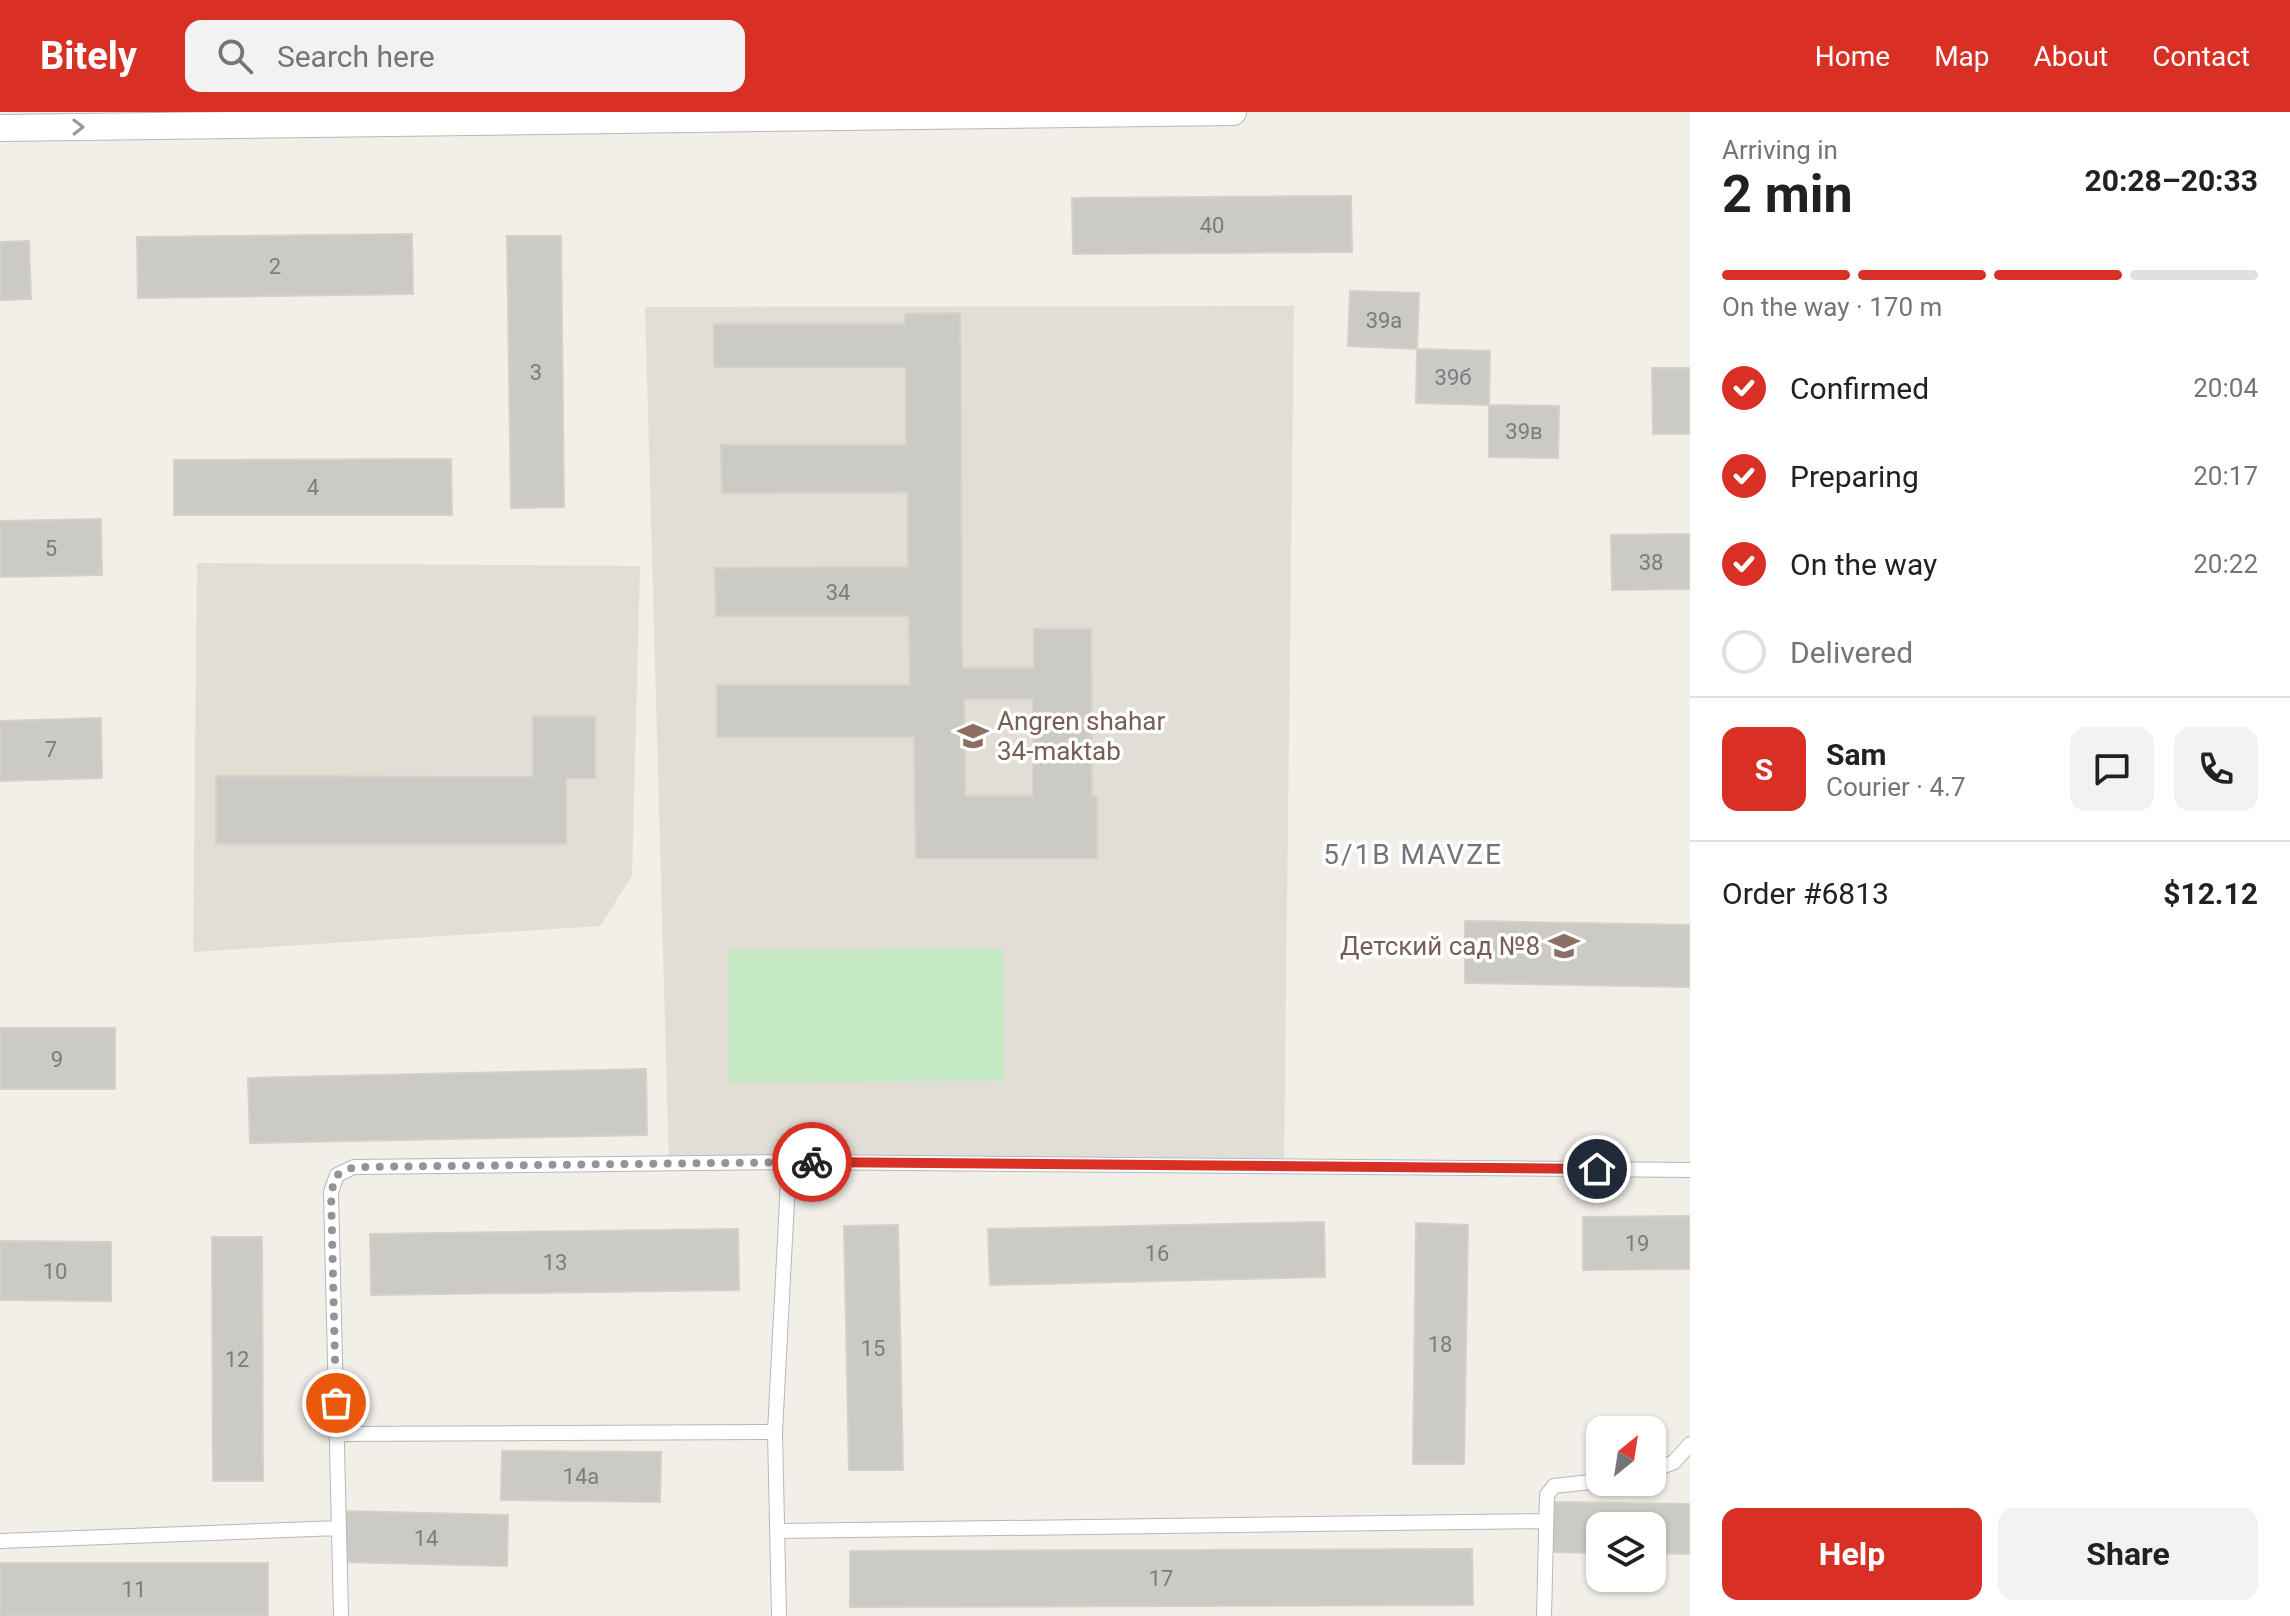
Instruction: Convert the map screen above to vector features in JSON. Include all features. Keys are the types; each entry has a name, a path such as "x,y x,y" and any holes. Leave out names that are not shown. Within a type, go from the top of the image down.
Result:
{"street":[{"path":"0,128 1233,112"}],"lane":[{"path":"341,1616 331,1192 337,1175 354,1167 789,1162 1690,1170"},
{"path":"779,1616 775,1432 789,1162"},
{"path":"337,1434 775,1432"},
{"path":"1666,1465 1674,1462 1690,1444"},
{"path":"1544,1616 1547,1495 1554,1486 1586,1483"},
{"path":"778,1531 1545,1521"},
{"path":"0,1541 339,1528"}],"shaded area":[{"name":"Angren shahar 34-maktab","path":"1294,306 1284,1165 669,1164 645,307"},
{"path":"197,563 640,566 632,876 600,926 193,952"}],"green space":[{"path":"1003,949 1004,1081 729,1082 728,950"}],"building":[{"path":"1351,196 1352,252 1073,254 1072,198"},
{"path":"412,234 413,294 138,298 137,237"},
{"path":"507,236 561,236 564,507 511,508"},
{"path":"29,241 31,299 0,300 0,242"},
{"path":"1350,291 1419,293 1417,349 1348,346"},
{"path":"960,313 962,668 1034,668 1034,629 1091,629 1092,796 1097,796 1097,858 916,858 914,737 717,737 717,685 910,685 909,616 716,616 715,568 908,567 908,492 722,493 721,445 906,445 906,367 714,367 714,324 905,324 905,314","holes":["964,699 1033,699 1033,796 965,796"]},
{"path":"1417,349 1490,351 1489,405 1416,403"},
{"path":"1652,368 1690,368 1690,434 1653,434"},
{"path":"1489,405 1559,406 1558,458 1489,457"},
{"path":"451,459 452,515 174,515 174,460"},
{"path":"101,519 102,575 0,577 0,521"},
{"path":"1690,534 1690,589 1612,590 1611,535"},
{"path":"533,716 595,717 595,778 566,778 566,844 216,844 216,776 533,777"},
{"path":"101,718 102,778 0,781 0,721"},
{"path":"1465,921 1690,925 1690,987 1465,983"},
{"path":"0,1028 115,1028 115,1089 0,1089"},
{"path":"646,1069 647,1135 250,1143 248,1078"},
{"path":"1690,1216 1690,1269 1583,1270 1583,1217"},
{"path":"1324,1222 1325,1277 990,1285 988,1229"},
{"path":"1416,1223 1468,1225 1464,1464 1413,1464"},
{"path":"898,1225 903,1470 849,1470 844,1226"},
{"path":"738,1229 739,1290 371,1295 370,1234"},
{"path":"212,1237 262,1237 263,1481 213,1481"},
{"path":"0,1241 111,1242 111,1301 0,1300"},
{"path":"502,1451 661,1452 660,1502 501,1500"},
{"path":"1552,1502 1690,1504 1690,1554 1666,1553 1666,1512 1586,1512 1586,1553 1552,1552"},
{"path":"345,1511 508,1515 507,1566 344,1562"},
{"path":"1472,1549 1473,1605 850,1607 850,1551"},
{"path":"0,1563 268,1563 268,1616 0,1616"}],"way so far":[{"path":"336,1403 331,1192 337,1175 354,1167 812,1162"}],"place":[{"name":"Angren shahar 34-maktab","path":"973,736"},
{"name":"Детский сад №8","path":"1564,946"}],"district":[{"name":"5/1B MAVZE","path":"1413,854"}],"route":[{"path":"812,1162 1597,1169"}]}
